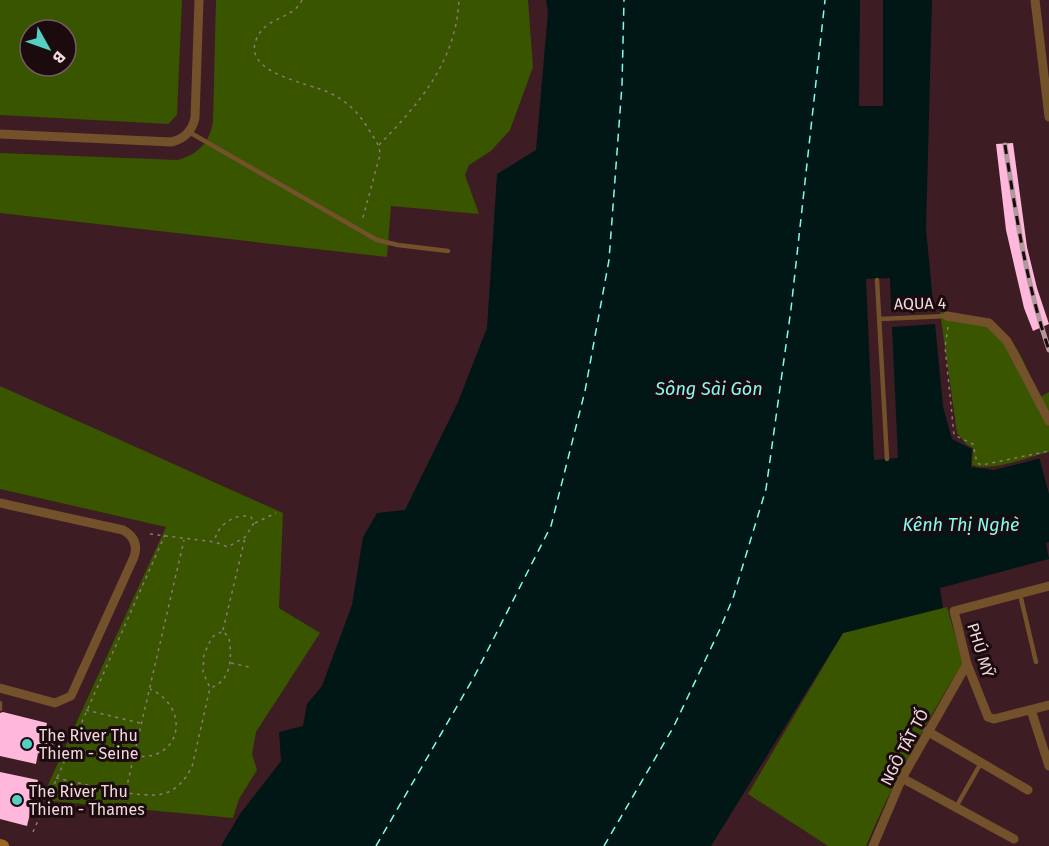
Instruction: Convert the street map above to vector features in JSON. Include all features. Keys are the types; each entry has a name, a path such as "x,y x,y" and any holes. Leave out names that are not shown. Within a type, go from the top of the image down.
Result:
{"street":[{"path":"0,134 171,142 189,132 195,118 200,0"},
{"path":"1035,0 1045,49 1049,117"},
{"name":"AQUA 4","path":"947,316 989,323 1007,341 1049,421"},
{"path":"0,503 123,530 130,535 136,547 134,557 70,696 55,702 0,688"},
{"name":"PHÚ MỸ","path":"1031,710 994,719 988,717 967,664 954,611 1049,585"},
{"name":"NGÔ TẤT TỐ","path":"873,846 902,778 967,664"},
{"path":"1049,705 1031,710 1049,766"},
{"path":"927,731 1028,790"},
{"path":"902,778 1014,839"}],"lane":[{"path":"189,132 359,229 390,244 448,251"},
{"path":"878,280 887,459"},
{"name":"AQUA 4","path":"880,319 947,316"},
{"path":"1020,594 1036,662"},
{"path":"0,703 0,709"},
{"path":"956,808 981,763"}],"path":[{"path":"302,0 296,10 275,19 258,36 254,48 257,58 273,72 320,88 345,102 364,122 379,146 380,155 376,177 359,229"},
{"path":"379,146 418,102 442,67 454,37 459,0"},
{"path":"948,327 945,347 954,435 973,444 977,452 977,463 982,465 1049,451"},
{"path":"56,778 158,795 178,786 186,777 193,761 210,688 202,672 204,654 212,638 223,631 245,537 254,523 276,513"},
{"path":"215,542 215,535 223,525 234,518 245,515 251,517 254,523"},
{"path":"150,534 184,540 215,542 228,548 245,537"},
{"path":"33,832 85,710 165,535"},
{"path":"126,791 184,540"},
{"path":"210,688 224,679 230,663 229,638 223,631"},
{"path":"230,663 249,667"},
{"path":"134,756 150,756 163,750 172,740 176,730 176,716 170,704 149,689"},
{"path":"85,710 141,723"}],"green space":[{"path":"0,0 182,0 177,115 168,124 0,115"},
{"path":"216,0 528,0 533,67 510,130 491,151 469,165 465,175 479,214 391,206 387,257 0,213 0,153 177,160 197,151 206,141 213,121"},
{"path":"940,312 981,319 995,326 1015,346 1039,398 1049,392 1049,452 989,467 972,465 973,448 967,445 957,433"},
{"path":"0,386 283,513 279,608 320,633 256,732 252,754 257,770 239,799 233,818 41,800 166,527 0,489"},
{"path":"947,607 963,663 911,753 866,846 828,846 748,794 843,633"}],"water":[{"name":"Sông Sài Gòn","path":"546,0 932,0 926,229 943,407 952,439 972,449 971,467 994,470 1049,456 1049,542 1046,543 1049,559 940,588 943,608 843,633 711,846 221,846 240,814 281,761 279,732 303,726 307,704 322,686 352,605 363,537 377,513 405,510 458,402 487,328 497,174 536,150 548,12"}],"pier":[{"path":"860,0 883,0 883,106 859,106"},
{"path":"890,278 891,309 935,305 936,324 892,327 898,458 874,460 866,279"},
{"path":"1049,454 1049,494 1039,457"}],"building":[{"path":"1013,143 1027,247 1049,324 1033,331 1024,308 1006,230 996,144"},
{"name":"The River Thu Thiem - Seine","path":"0,713 47,723 45,731 56,734 50,756 38,753 36,764 0,756"},
{"name":"The River Thu Thiem - Thames","path":"0,772 38,780 27,826 0,819"}],"ferry route":[{"path":"376,846 474,677 551,526 585,391 609,260 622,85 624,0"},
{"path":"604,846 674,726 720,629 733,598 766,489 791,309 825,0"}],"railway":[{"path":"1005,145 1028,274 1049,350"}],"place":[{"name":"The River Thu Thiem - Seine","path":"27,744"},
{"name":"The River Thu Thiem - Thames","path":"17,800"}],"water label":[{"name":"Kênh Thị Nghè","path":"961,525"}]}
